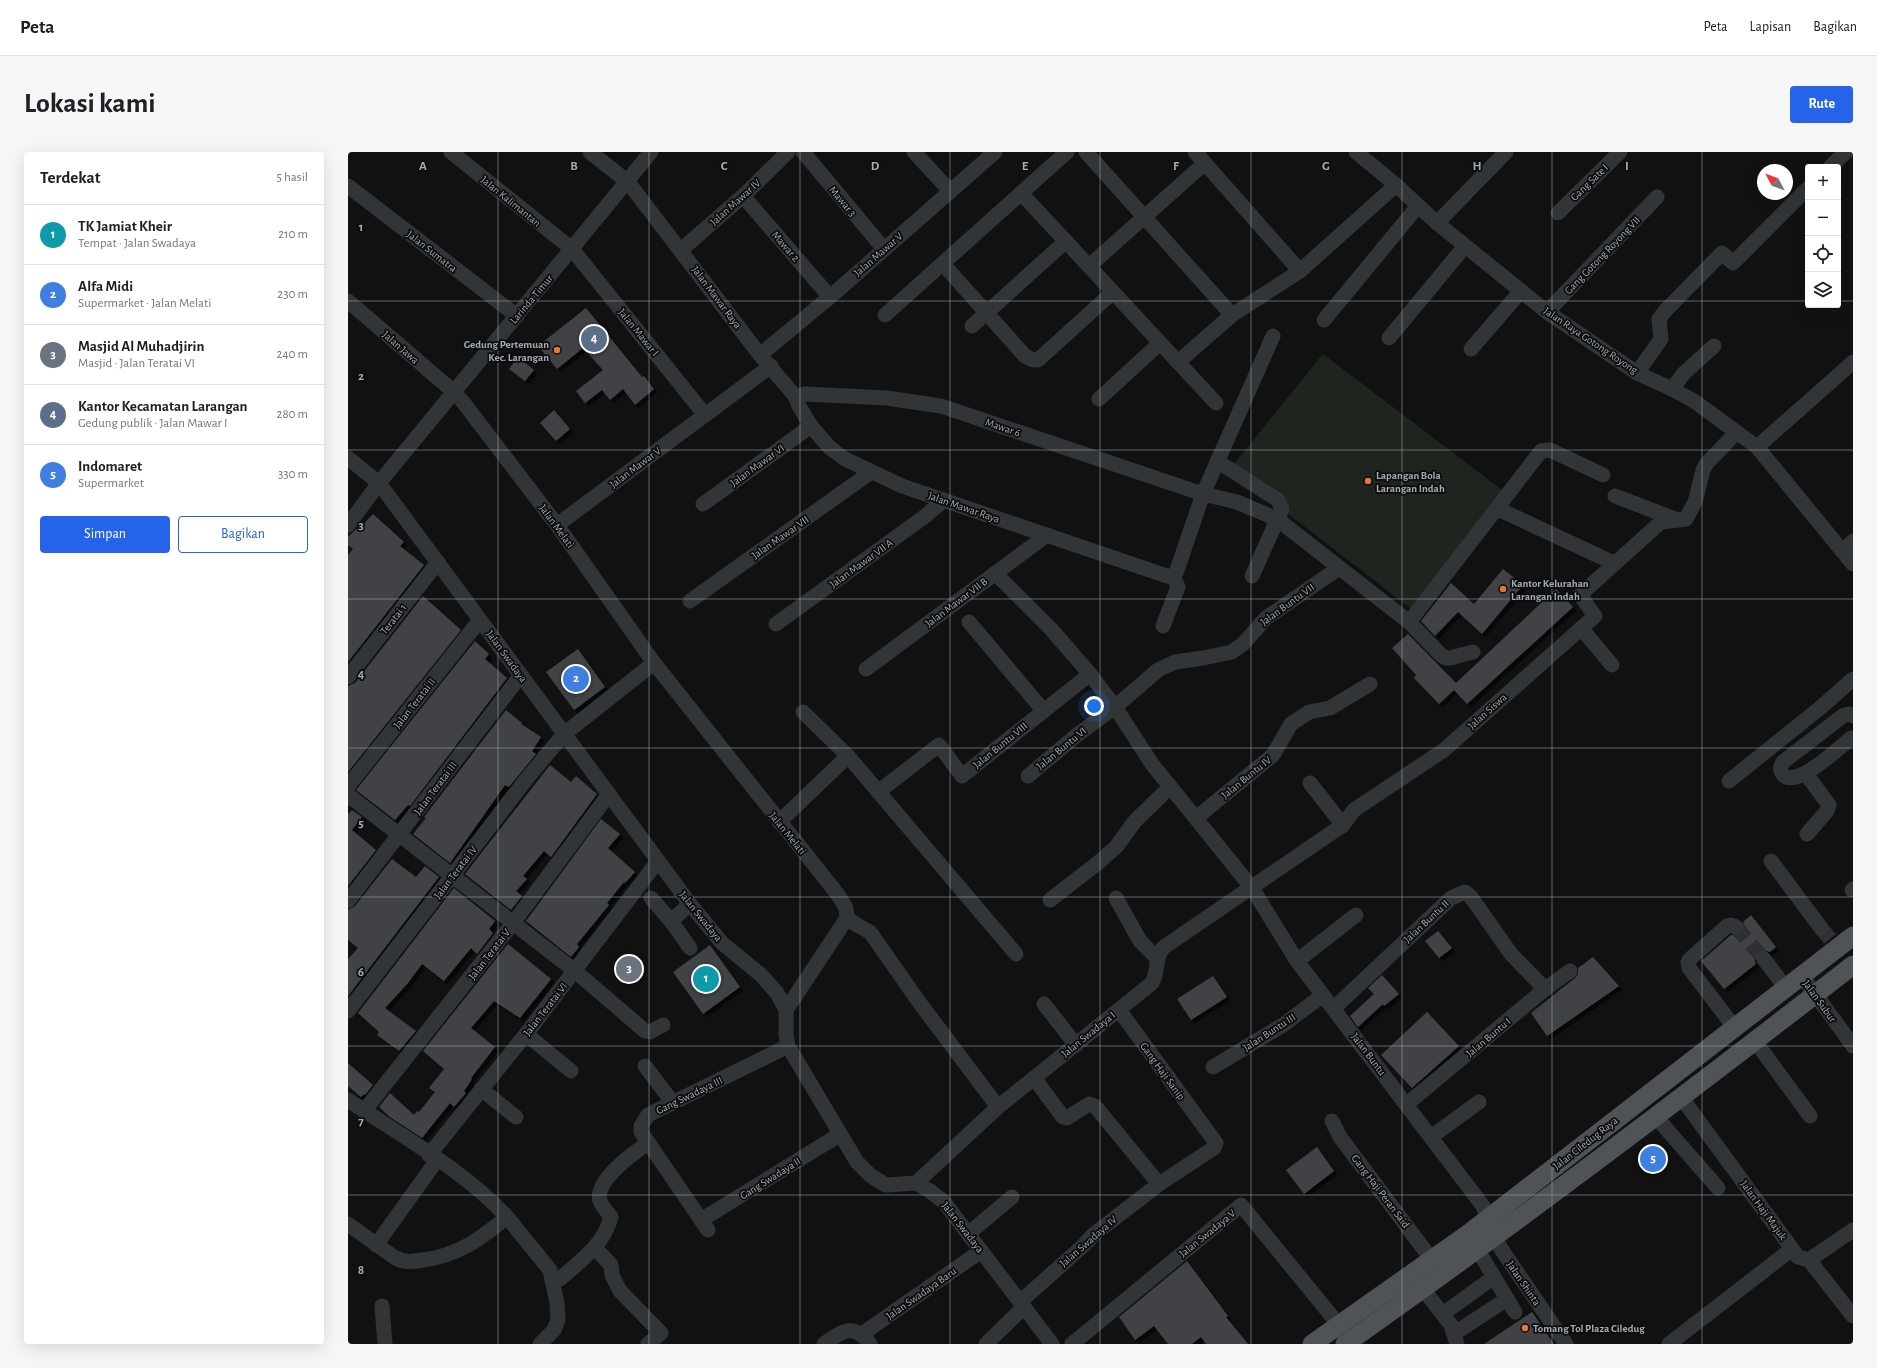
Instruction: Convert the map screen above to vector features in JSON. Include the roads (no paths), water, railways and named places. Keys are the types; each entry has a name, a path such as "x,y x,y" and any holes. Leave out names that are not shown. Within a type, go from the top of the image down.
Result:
{"main road":[{"name":"Jalan Ciledug Raya","path":"1344,1344 1423,1289 1472,1241 1486,1219 1802,976 1830,939 1853,936"},
{"name":"Jalan Ciledug Raya","path":"1312,1344 1432,1260 1472,1241 1493,1237 1752,1044 1853,965"},
{"path":"1786,988 1800,1007"},
{"path":"1735,1028 1752,1044"}],"street":[{"name":"Jalan Kalimantan","path":"451,152 572,250"},
{"name":"Jalan Mawar Raya","path":"590,152 628,182 760,355 771,366 795,396 811,426 829,447 844,459 902,486 1170,577 1173,576"},
{"name":"Larinda Timur","path":"348,525 379,483 628,182 651,152"},
{"name":"Jalan Mawar IV","path":"681,250 742,196 788,152"},
{"name":"Mawar 3","path":"803,152 884,249"},
{"path":"914,152 950,191"},
{"name":"Jalan Mawar V","path":"760,355 830,297 995,152"},
{"path":"886,315 1067,152"},
{"path":"1086,152 1232,315"},
{"name":"Jalan Raya Gotong Royong","path":"1356,152 1396,185 1436,223 1547,312 1637,373 1672,388 1694,401 1757,447 1848,546 1853,564"},
{"path":"1436,223 1506,152"},
{"name":"Gang Sate I","path":"1558,212 1620,152"},
{"path":"1833,164 1846,152"},
{"path":"1089,266 1144,217 1200,157 1300,270"},
{"path":"1178,362 1232,315 1300,270 1396,185"},
{"name":"Jalan Sumatra","path":"348,186 517,316"},
{"path":"1637,373 1661,339 1660,319 1665,311 1722,253 1733,264 1805,190"},
{"path":"1021,193 1216,403"},
{"name":"Mawar 2","path":"742,196 830,297"},
{"name":"Gang Gotong Royong VII","path":"1547,312 1657,198"},
{"path":"1324,320 1418,206"},
{"path":"972,326 1066,241"},
{"path":"1389,338 1465,246"},
{"name":"Jalan Mawar I","path":"572,250 705,415"},
{"path":"942,264 1026,356 1033,360 1038,360 1113,292"},
{"path":"1471,349 1521,291"},
{"name":"Jalan Jawa","path":"348,301 454,392"},
{"path":"1163,626 1178,587 1173,576 1176,573 1203,494 1273,336"},
{"path":"1100,399 1160,343"},
{"path":"1672,388 1684,373 1714,346"},
{"path":"1757,447 1853,362"},
{"name":"Jalan Mawar V","path":"557,525 771,366"},
{"name":"Jalan Melati","path":"454,392 557,525 654,663 839,896 846,908 847,918"},
{"name":"Mawar 6","path":"795,396 805,394 887,398 941,406 1203,494 1237,502 1278,519 1338,568 1409,622 1441,655 1446,658 1474,652"},
{"name":"Jalan Mawar VI","path":"703,504 811,426"},
{"name":"Jalan Siswa","path":"1252,888 1343,825 1354,810 1444,750 1595,616 1580,595 1660,522 1675,519 1686,519 1695,502 1703,470 1707,463 1736,433"},
{"path":"1409,622 1540,453 1544,450 1550,450 1603,475"},
{"name":"Jalan Swadaya","path":"348,458 379,483 690,904 722,943 760,975 777,993 786,1010 786,1034 788,1046 839,1135 857,1162 871,1176 886,1185 916,1183 930,1190 944,1202 1052,1344"},
{"path":"1217,461 1278,500 1281,505 1282,509 1278,519 1252,576"},
{"name":"Jalan Mawar VII","path":"690,601 871,472"},
{"path":"1615,496 1675,519"},
{"name":"Jalan Mawar VII A","path":"776,624 924,517 944,500"},
{"path":"1498,509 1614,563"},
{"name":"Jalan Mawar VII B","path":"866,669 1047,535"},
{"name":"Teratai 1","path":"348,677 438,562"},
{"name":"Jalan Buntu VII","path":"1114,707 1158,670 1175,662 1232,652 1242,644 1266,618 1338,568"},
{"name":"Jalan Buntu","path":"995,573 1051,629 1090,674 1152,764 1252,888 1297,961 1483,1206 1486,1219"},
{"name":"Jalan Teratai II","path":"348,786 480,620"},
{"path":"969,622 1043,710"},
{"path":"1582,628 1612,665"},
{"path":"564,734 654,663"},
{"name":"Jalan Buntu VIII","path":"878,792 939,745 962,776 1090,674"},
{"name":"Jalan Teratai III","path":"348,901 521,675"},
{"path":"1729,781 1820,708 1853,679"},
{"name":"Jalan Buntu IV","path":"1196,818 1273,755 1291,724 1309,712 1330,708 1370,684"},
{"name":"Jalan Buntu VI","path":"1028,776 1077,735 1114,707"},
{"path":"803,712 848,756 1016,954"},
{"path":"1851,738 1806,774 1790,779 1785,777 1781,772 1780,767 1783,762 1844,715 1849,714 1853,716"},
{"name":"Jalan Teratai IV","path":"348,1011 528,776 564,734"},
{"path":"779,822 848,756"},
{"path":"1806,774 1829,805 1827,811 1807,834"},
{"path":"1310,783 1343,825"},
{"path":"1050,900 1099,862 1116,846 1135,821 1170,787"},
{"name":"Jalan Teratai V","path":"364,1111 513,923 609,794"},
{"path":"348,795 575,971 645,1030 650,1032 663,1026"},
{"name":"Jalan Teratai VI","path":"376,1244 433,1157 481,1089 575,971 658,861"},
{"path":"1771,861 1830,939"},
{"name":"Jalan Swadaya I","path":"916,1183 998,1107 1152,983 1155,978 1158,954 1164,947 1252,888"},
{"name":"Jalan Buntu II","path":"1334,1008 1451,898 1465,892 1471,897 1511,954 1545,989"},
{"path":"651,898 690,948"},
{"path":"1116,898 1140,941 1158,958"},
{"path":"671,922 690,904"},
{"path":"1297,961 1356,915"},
{"path":"786,1010 847,918 870,932 919,1002 998,1107"},
{"path":"1735,1028 1689,968 1688,962 1728,926 1734,925 1736,927"},
{"path":"1763,958 1786,988"},
{"name":"Jalan Buntu I","path":"1406,1104 1545,989 1570,971"},
{"name":"Jalan Subur","path":"1802,976 1853,1046"},
{"name":"Jalan Buntu III","path":"1213,1067 1283,1024 1323,995"},
{"path":"1044,1004 1076,1045"},
{"name":"Gang Haji Sanip","path":"1119,1010 1216,1143 1214,1148 1160,1184"},
{"path":"526,1034 571,1071"},
{"path":"1752,1044 1810,1116"},
{"name":"Gang Swadaya III","path":"705,1225 641,1132 641,1126 648,1115 788,1046"},
{"path":"645,1066 673,1103"},
{"path":"1034,1078 1063,1117 1067,1118 1089,1104 1095,1106 1160,1184"},
{"path":"481,1089 516,1117"},
{"name":"Jalan Haji Majuk","path":"1681,1097 1798,1257 1809,1260 1853,1316"},
{"path":"348,1100 433,1157 492,1202 507,1217 550,1270 557,1303 558,1320 554,1330 540,1344"},
{"path":"1431,1137 1479,1102"},
{"path":"1655,1116 1718,1188"},
{"name":"Gang Haji Peran Said","path":"1332,1121 1340,1137 1432,1260"},
{"name":"Gang Swadaya II","path":"705,1225 839,1135"},
{"path":"552,1281 560,1279 595,1248 608,1229 610,1217 600,1200 601,1186 622,1163 649,1143"},
{"name":"Jalan Swadaya IV","path":"986,1344 1022,1304 1093,1235 1160,1184"},
{"path":"968,1234 1012,1197"},
{"name":"Jalan Swadaya V","path":"1072,1344 1241,1205 1339,1325"},
{"path":"348,1224 402,1262 441,1258 456,1253 491,1230 507,1217"},
{"name":"Jalan Shinta","path":"1486,1219 1493,1237 1566,1344"},
{"path":"1809,1260 1853,1230"},
{"path":"1472,1241 1515,1312"},
{"path":"595,1248 611,1265 612,1275 620,1291 661,1333 648,1344"},
{"path":"1668,1344 1792,1249"},
{"name":"Jalan Swadaya Baru","path":"866,1339 981,1251"},
{"path":"1444,1314 1494,1277"},
{"path":"1423,1289 1444,1314 1456,1338 1507,1299"},
{"path":"382,1306 386,1344"},
{"path":"824,1344 841,1332 855,1330 866,1339"}],"tunnel":[{"path":"1736,927 1763,958"},
{"path":"1821,928 1830,939"}],"place":[{"name":"Kantor Kecamatan Larangan","path":"594,339"},
{"name":"Gedung Pertemuan Kec. Larangan","path":"557,350"},
{"name":"Lapangan Bola Larangan Indah","path":"1368,481"},
{"name":"Kantor Kelurahan Larangan Indah","path":"1503,589"},
{"name":"Alfa Midi","path":"576,679"},
{"name":"Masjid Al Muhadjirin","path":"629,969"},
{"name":"TK Jamiat Kheir","path":"706,979"},
{"name":"Indomaret","path":"1653,1159"},
{"name":"Tomang Tol Plaza Ciledug","path":"1525,1328"}]}
